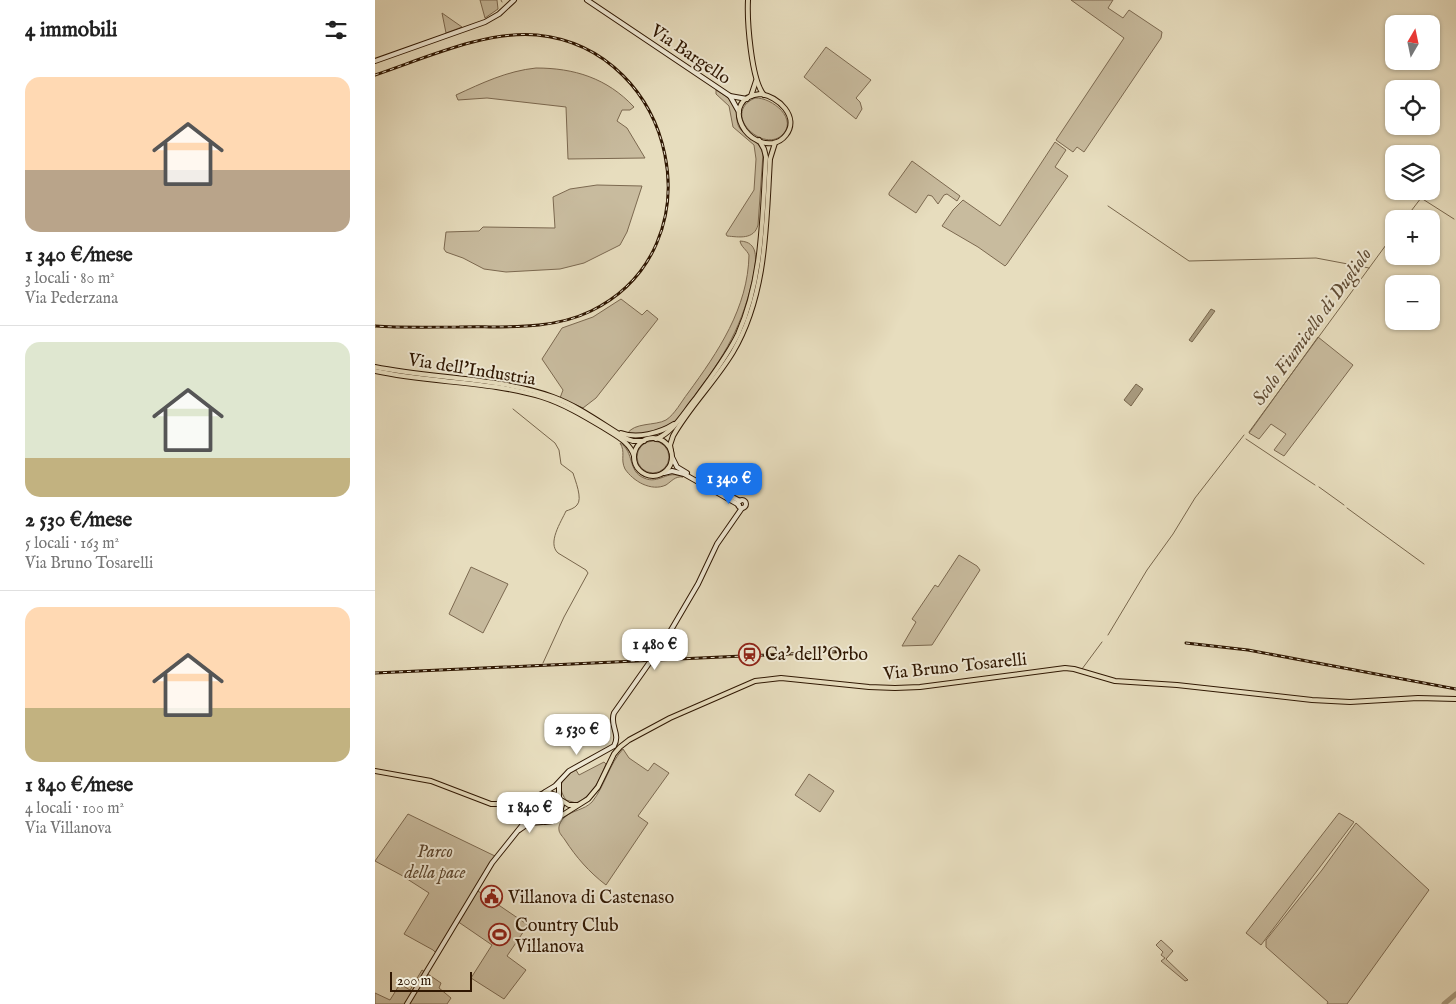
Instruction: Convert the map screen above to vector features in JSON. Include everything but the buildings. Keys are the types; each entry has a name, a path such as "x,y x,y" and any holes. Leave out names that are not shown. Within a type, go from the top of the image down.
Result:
{"main road":[{"path":"375,61 485,22 499,14 514,0"},
{"name":"Via Bargello","path":"587,0 730,96 747,99"},
{"path":"749,0 749,34 756,79 764,95 783,106 791,120 788,132 783,139 775,143 766,143 759,140 743,129 739,122 739,112 747,99 751,96 764,95"},
{"path":"751,96 756,79"},
{"name":"Via Bargello","path":"730,96 739,112"},
{"path":"740,505 684,474 673,471 651,476 642,473 636,466 634,456 637,447 644,441 656,439 668,433 677,423 725,357 740,329 753,291 761,249 766,157 759,140"},
{"path":"664,473 670,466 672,458 670,445 673,436 728,360 739,341 751,312 764,258 770,159 775,143"},
{"name":"Via dell'Industria","path":"375,367 535,391 576,407 630,440 644,441"},
{"name":"Via dell'Industria","path":"375,371 507,390 543,398 576,412 622,440 629,446 634,456"},
{"path":"617,432 636,436 662,430 677,423"},
{"path":"656,439 667,444 671,451"},
{"path":"672,458 681,470 740,505"},
{"path":"375,771 431,781 491,804 502,804 535,797 552,789 569,771 612,748 617,739 617,733 612,722 614,713 664,642 698,584 715,546 737,513 740,505"},
{"name":"Via Bruno Tosarelli","path":"559,816 584,802 593,794 620,746 670,718 751,682 765,678 895,688 920,687 1065,668 1075,669 1115,681 1187,686 1334,702 1418,698 1456,699"},
{"path":"514,835 529,824 549,822 559,816 562,808 559,783"},
{"path":"543,792 553,793 569,805 577,805"},
{"path":"407,1004 492,863 528,818 535,797"},
{"path":"519,799 531,807 533,815 542,822"}],"green space":[{"path":"480,0 497,0 498,9 485,18"},
{"path":"1071,0 1113,0 1108,8 1123,18 1129,10 1162,32 1161,38 1084,152 1077,147 1073,152 1056,140 1124,38"},
{"path":"442,13 462,27 446,33"},
{"path":"826,47 871,80 856,98 860,102 862,109 856,119 804,77"},
{"path":"536,68 550,68 577,73 601,82 624,97 634,107 630,110 622,110 617,121 627,128 645,158 568,159 566,107 487,98 458,100 456,95 505,75"},
{"path":"716,90 733,103 740,128 757,143 763,154 758,225 756,230 750,235 736,237 727,236 726,234 754,190 756,159 754,145 733,127 729,106 716,94"},
{"path":"755,98 769,101 782,111 787,123 786,130 781,136 773,140 764,139 748,129 743,121 742,113 746,105"},
{"path":"1055,142 1066,150 1055,167 1068,176 1005,266 978,247 942,226 963,200 1000,226"},
{"path":"912,161 960,196 957,201 947,194 944,195 938,204 932,196 928,195 916,213 889,195"},
{"path":"597,185 642,186 627,232 620,245 584,263 560,269 506,272 484,269 446,252 444,249 446,232 479,231 483,227 555,228 553,197 570,189"},
{"path":"740,241 750,244 755,252 754,273 750,292 738,325 723,354 683,412 671,425 650,433 627,434 634,428 666,420 678,408 720,345 737,311 747,274 749,255"},
{"path":"621,299 642,315 647,310 658,319 596,398 583,408 560,398 563,390 542,359 562,328 593,317"},
{"path":"1318,337 1353,365 1284,456 1274,450 1286,434 1271,424 1259,439 1249,433"},
{"path":"653,441 664,446 669,457 664,468 653,473 642,468 637,457 642,446"},
{"path":"620,443 628,451 635,471 644,478 654,480 672,475 683,477 676,478 660,487 643,484 633,478 625,469 623,449"},
{"path":"959,555 977,566 980,570 932,645 902,646 916,622 912,619 935,585 938,587"},
{"path":"471,567 508,584 483,633 449,614"},
{"path":"623,749 629,758 648,771 654,763 669,773 638,816 648,823 606,885 578,858 560,834 559,828 565,817 592,802 614,761"},
{"path":"604,762 606,764 601,775 587,796 576,803 566,800 561,786 567,776 576,770 579,775"},
{"path":"809,774 834,791 820,812 795,795"},
{"path":"547,794 556,797 559,806 556,815 547,818 538,815 535,806 538,797"},
{"path":"1339,813 1354,822 1261,945 1246,933"},
{"name":"Parco della pace","path":"408,814 497,857 475,889 528,925 507,956 526,970 504,999 471,978 492,945 457,921 436,953 404,934 429,893 375,861"},
{"path":"1356,823 1429,890 1347,1004 1327,1004 1328,1002 1266,947 1266,940 1322,870"},
{"path":"1161,940 1173,951 1166,959 1188,980 1185,981 1161,961 1165,958 1161,955 1163,952 1156,945"},
{"path":"422,970 441,983 439,988 451,998 447,1004 375,1004 375,993 390,1000 400,984 410,990"}],"shaded area":[{"path":"1211,309 1215,311 1192,342 1189,340"},
{"path":"1136,384 1143,389 1131,406 1124,400"}],"waterway":[{"name":"Scolo Fiumicello di Dugliolo","path":"1412,210 1421,198 1440,210"},
{"path":"1108,206 1189,261 1316,258 1369,268"},
{"name":"Scolo Fiumicello di Dugliolo","path":"1440,210 1454,219"},
{"name":"Scolo Fiumicello di Dugliolo","path":"1249,432 1385,246"},
{"path":"513,409 555,443 559,450 561,464 573,473 579,494 577,505 566,511 556,532 554,544 558,553 588,573 564,617 543,663"},
{"name":"Scolo Fiumicello di Dugliolo","path":"1108,635 1147,570 1173,534 1195,498 1244,435"},
{"path":"1246,439 1315,485"},
{"path":"1319,487 1344,505"},
{"path":"1347,508 1424,564"},
{"name":"Scolo Fiumicello di Dugliolo","path":"1082,669 1102,642"},
{"path":"1444,1004 1456,994"}],"railway":[{"path":"375,75 455,47 497,37 537,35 585,48 623,75 650,112 665,155 668,200 657,243 631,282 591,311 559,322 543,325 509,327 375,326"},
{"path":"1186,643 1248,650 1456,689"},
{"path":"375,673 853,651"}],"place":[{"name":"Ca' dell'Orbo","path":"749,654"},
{"name":"Villanova di Castenaso","path":"492,897"},
{"name":"Country Club Villanova","path":"499,935"}]}
